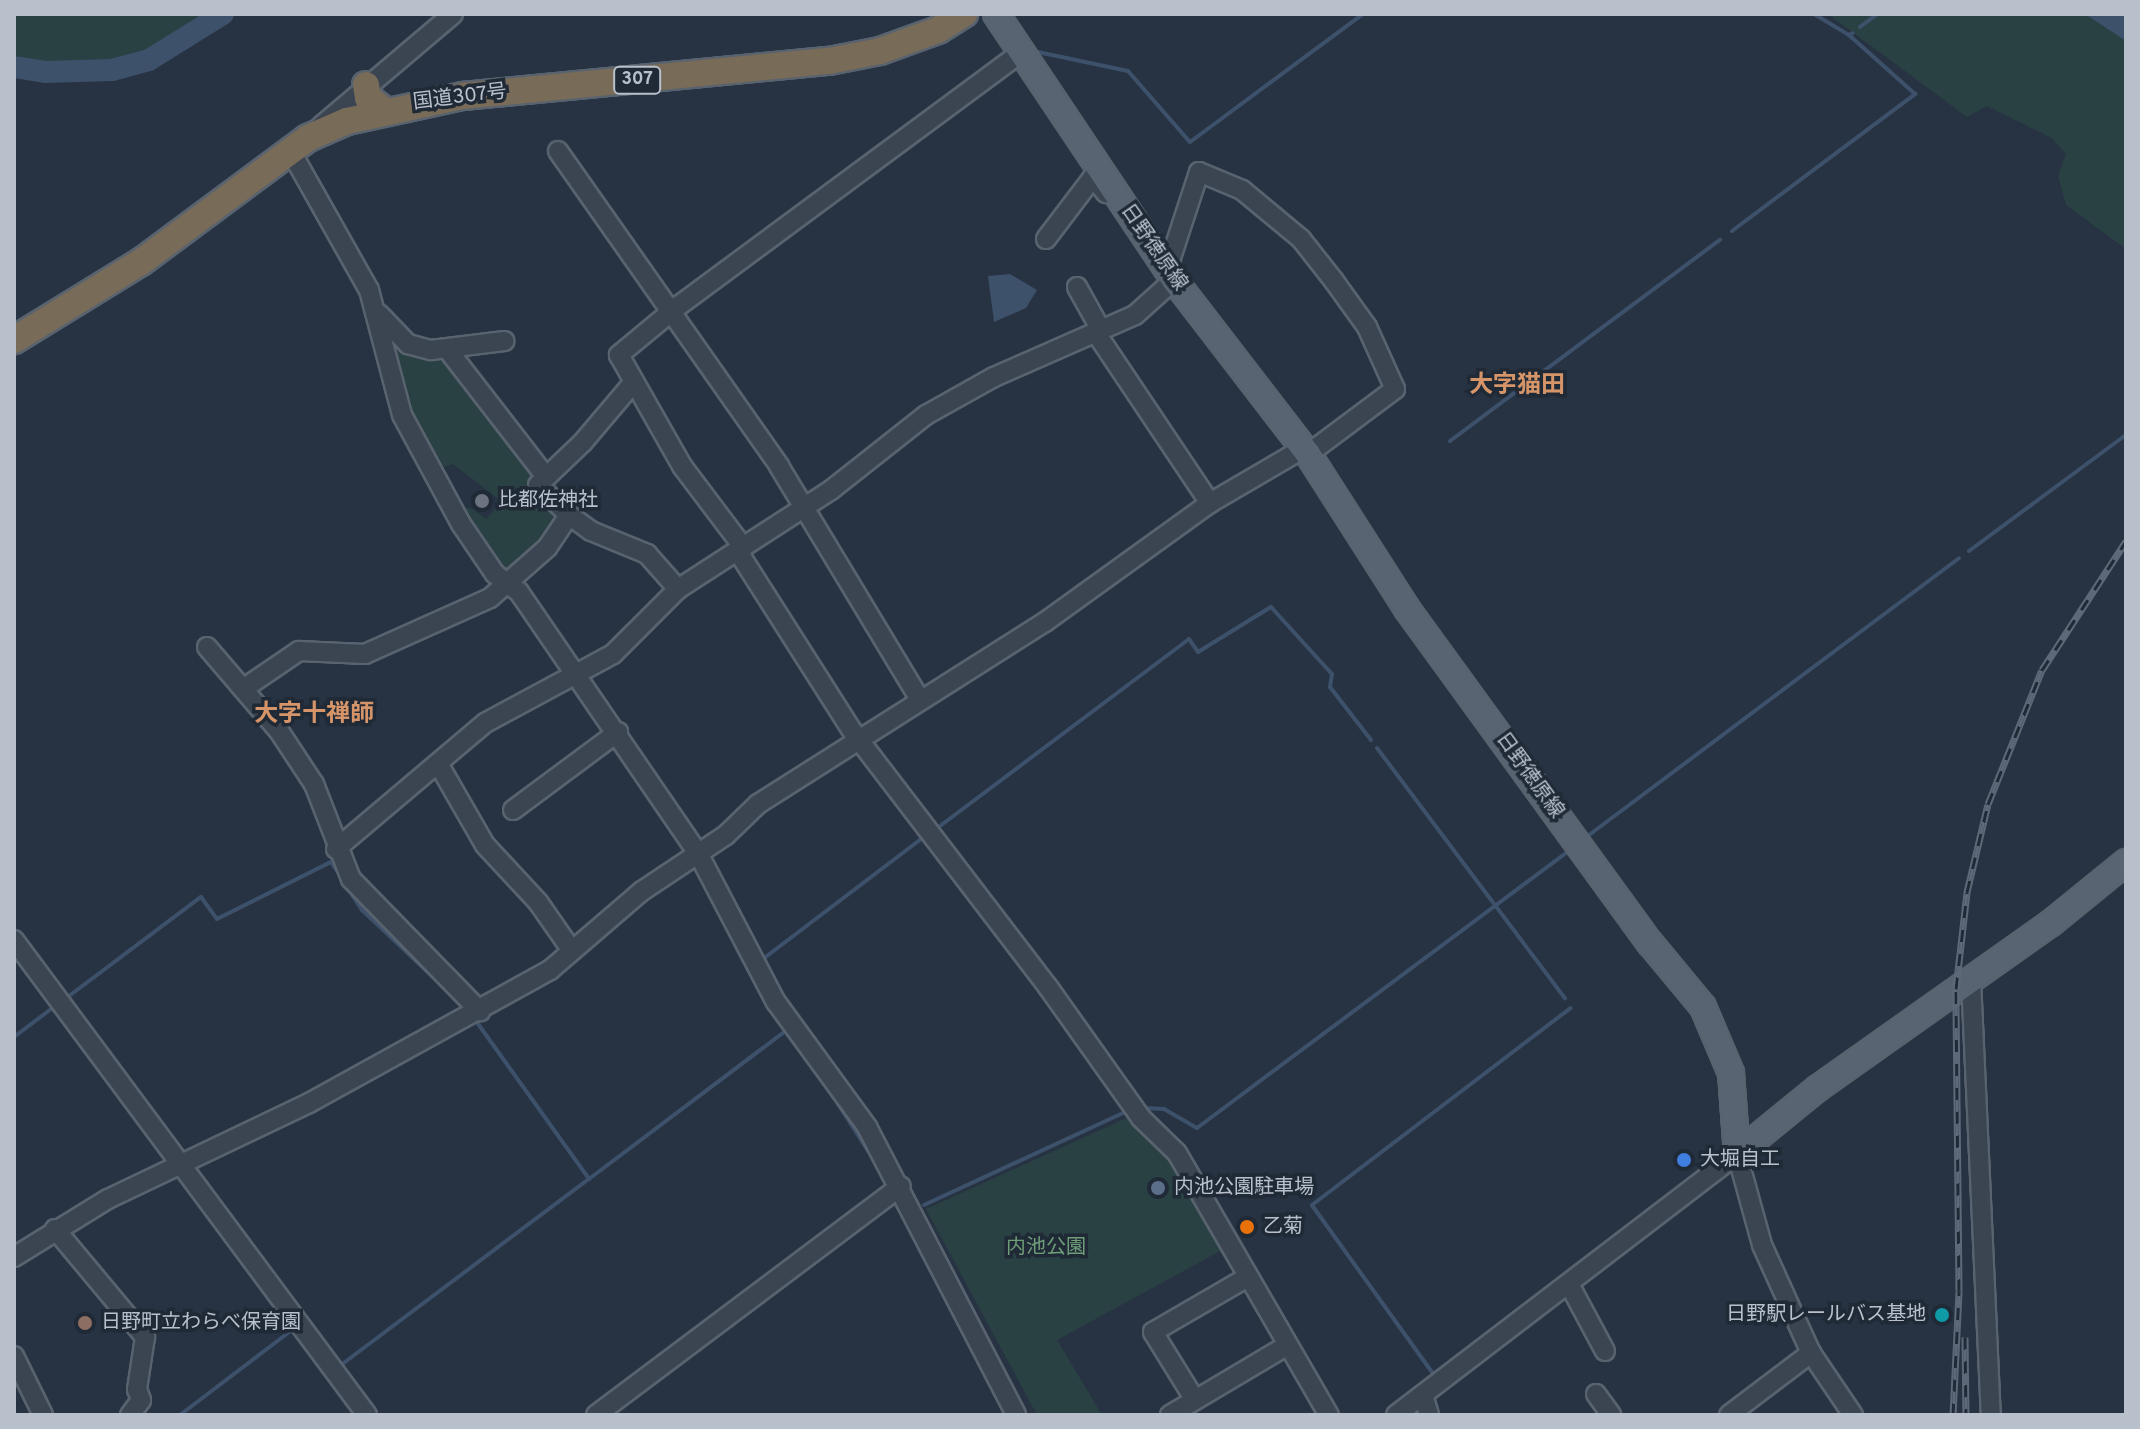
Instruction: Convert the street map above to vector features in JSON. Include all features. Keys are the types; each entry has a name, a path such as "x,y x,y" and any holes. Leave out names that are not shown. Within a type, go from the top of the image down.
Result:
{"highway":[{"name":"国道307号","path":"14,340 141,262 299,144 384,110 463,96 829,61 880,51 938,30 964,14"},
{"path":"366,85 368,98 384,110"}],"main road":[{"name":"日野徳原線","path":"996,14 1171,275 1306,451 1407,609 1718,1034 1731,1073 1737,1154"},
{"path":"1737,1154 1818,1088 1971,979 2126,862"}],"street":[{"path":"453,14 299,144 379,314 408,344 448,350 504,341"},
{"path":"1023,51 619,355 633,383 861,737 1141,1118 1177,1153 1329,1415"},
{"path":"558,151 673,313 802,506 920,700"},
{"path":"14,1257 55,1229 180,1164 309,1103 550,970 570,948 642,891 699,855 758,804 1076,601 1210,503 1306,451 1395,389 1367,327 1301,239 1242,190 1199,172 1171,275 1155,302 1099,332 994,377 926,415 831,490 678,589 639,633 575,679 485,723 336,849"},
{"path":"1046,239 1093,177 1113,202 1120,199"},
{"path":"1077,287 1099,332 1210,503"},
{"path":"379,314 381,344 402,415 461,524 495,574 519,592 575,679 618,732 699,855 776,1002 867,1127 901,1186 1016,1415"},
{"path":"448,350 546,477"},
{"path":"633,383 583,442 538,485 591,531 647,554 678,589"},
{"path":"243,689 299,651 365,654 465,612 508,583 547,548 569,515"},
{"path":"207,647 243,689 314,784 336,849 372,903 480,1011"},
{"path":"513,810 618,732"},
{"path":"439,765 485,845 538,902 570,948"},
{"path":"14,940 367,1415"},
{"path":"1971,979 1991,1415"},
{"path":"1396,1415 1737,1154 1762,1245 1811,1353 1853,1415"},
{"path":"596,1415 901,1186"},
{"path":"55,1229 145,1337 137,1389 141,1400 130,1415"},
{"path":"1195,1400 1153,1332 1248,1277"},
{"path":"1569,1284 1605,1351"},
{"path":"1170,1415 1288,1345"},
{"path":"1729,1415 1811,1353"},
{"path":"14,1356 22,1391 43,1415"},
{"path":"1596,1394 1611,1415"},
{"path":"1423,1395 1429,1415"}],"green space":[{"path":"14,14 206,14 144,55 99,68 75,61 41,64 14,56"},
{"path":"1828,14 2091,14 2126,37 2126,249 2066,205 2058,176 2066,154 2052,138 1987,106 1967,117"},
{"path":"409,348 446,356 563,515 545,545 507,579 456,513 469,507 486,519 502,502 453,464 435,470 385,355"},
{"name":"内池公園","path":"1131,1116 1169,1155 1224,1249 1057,1340 1102,1415 1037,1415 926,1209"}],"water":[{"path":"2085,14 2126,14 2126,41"},
{"path":"1010,274 1037,290 1026,308 994,322 988,276"}],"waterway":[{"path":"14,67 44,72 112,70 149,60 223,14"},
{"path":"1033,51 1128,71 1190,142 1363,14"},
{"path":"1814,14 1849,35 1853,33"},
{"path":"1860,27 1877,14"},
{"path":"1732,231 1915,94 1849,35"},
{"path":"909,126 1009,49"},
{"path":"1450,441 1720,240"},
{"path":"1969,551 2126,435"},
{"path":"1585,838 1959,558"},
{"path":"940,826 1189,639 1198,652 1271,607 1332,674 1330,687 1371,740"},
{"path":"1377,748 1565,998"},
{"path":"763,959 925,836"},
{"path":"1143,1108 1164,1109 1197,1128 1572,848"},
{"path":"65,999 201,897 217,919 331,862 343,880"},
{"path":"347,887 362,910 449,992"},
{"path":"14,1037 55,1006"},
{"path":"1434,1375 1312,1205 1571,1008"},
{"path":"476,1021 589,1179 787,1030 789,1034"},
{"path":"831,1093 876,1163"},
{"path":"924,1205 1127,1111"},
{"path":"341,1365 589,1179"},
{"path":"180,1415 292,1330 317,1363"}],"railway":[{"path":"1953,1415 1959,1291 1956,989 1967,892 1988,804 2042,670 2126,541"},
{"path":"1965,1337 1966,1415"}],"place":[{"name":"比都佐神社","path":"482,501"},
{"name":"大堀自工","path":"1684,1160"},
{"name":"内池公園駐車場","path":"1158,1188"},
{"name":"乙菊","path":"1247,1227"},
{"name":"日野駅レールバス基地","path":"1942,1315"},
{"name":"日野町立わらべ保育園","path":"85,1323"}],"district":[{"name":"大字猫田","path":"1517,387"},
{"name":"大字十禅師","path":"314,716"}]}
